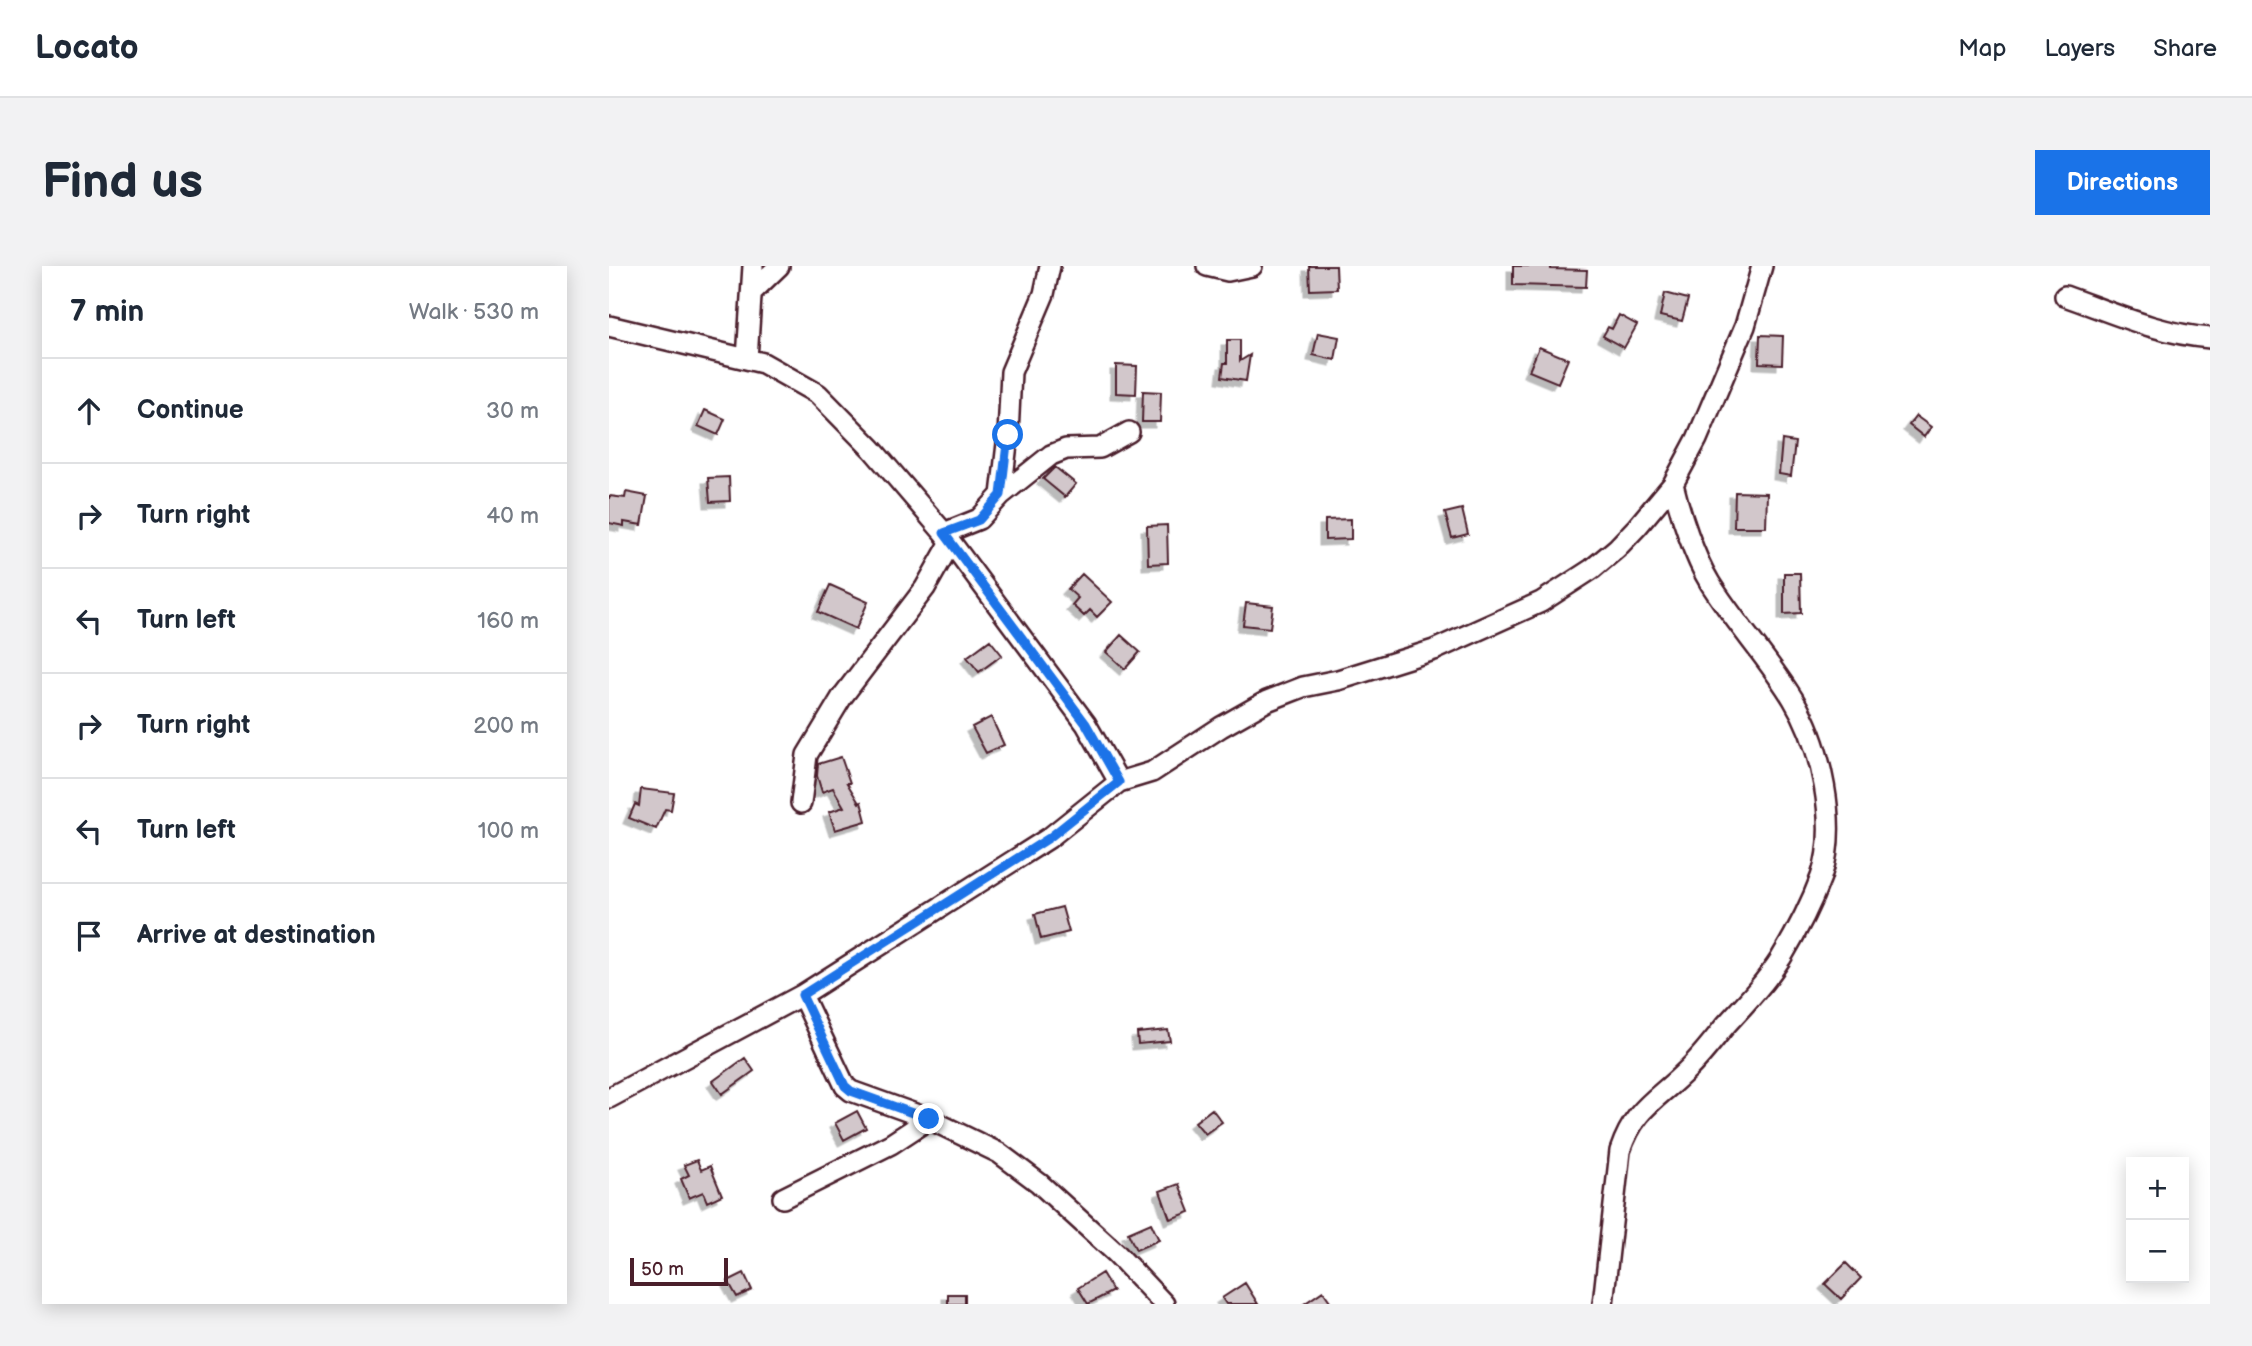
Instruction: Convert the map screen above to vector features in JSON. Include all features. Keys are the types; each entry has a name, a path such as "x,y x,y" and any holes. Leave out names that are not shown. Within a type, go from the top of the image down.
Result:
{"street":[{"path":"747,359 753,266"},
{"path":"752,292 779,266"},
{"path":"1001,495 1008,435 1011,372 1044,295 1049,266"},
{"path":"1207,266 1228,271 1252,266"},
{"path":"609,1098 802,995 1049,838 1119,782 1152,772 1248,711 1283,694 1434,650 1541,602 1591,569 1616,548 1673,484 1697,439 1745,326 1762,266"},
{"path":"2065,296 2162,331 2188,337 2210,338"},
{"path":"609,326 763,363 818,394 872,449 947,537 1086,724 1119,782"},
{"path":"801,803 807,755 842,697 925,588 947,537 979,520 1001,495 1051,455 1066,449 1100,449 1129,432"},
{"path":"1603,1304 1620,1151 1633,1120 1686,1072 1768,977 1782,957 1821,876 1828,844 1822,772 1807,724 1792,697 1708,581 1681,516 1673,484"},
{"path":"802,995 845,1086 851,1091 929,1119 999,1153 1039,1183 1116,1254 1164,1304"},
{"path":"783,1198 891,1144 929,1119"}],"building":[{"path":"1309,266 1336,266 1337,289 1310,290"},
{"path":"1513,266 1587,270 1586,287 1513,285"},
{"path":"1665,293 1688,299 1682,321 1660,316"},
{"path":"1619,315 1637,325 1624,348 1603,336 1608,327 1612,329"},
{"path":"1318,333 1339,337 1335,360 1313,355"},
{"path":"1760,335 1783,336 1782,364 1759,363"},
{"path":"1227,340 1240,340 1240,361 1250,355 1246,381 1222,377 1224,363 1227,363"},
{"path":"1539,347 1568,359 1558,383 1529,371"},
{"path":"1116,365 1137,366 1136,394 1116,393"},
{"path":"1143,391 1161,392 1160,422 1142,422"},
{"path":"705,410 725,419 718,435 698,426"},
{"path":"1916,416 1931,427 1924,437 1909,425"},
{"path":"1782,440 1795,442 1791,476 1779,474"},
{"path":"1055,467 1076,484 1065,497 1043,479"},
{"path":"729,477 730,501 710,502 708,478"},
{"path":"626,492 647,496 642,525 609,523 609,496 625,498"},
{"path":"1735,492 1767,493 1766,527 1734,527"},
{"path":"1462,509 1468,534 1452,538 1445,513"},
{"path":"1351,519 1351,539 1325,540 1325,520"},
{"path":"1167,525 1168,563 1148,564 1147,526"},
{"path":"1784,573 1800,573 1801,613 1784,614"},
{"path":"1082,574 1112,602 1097,617 1090,610 1084,616 1072,605 1078,598 1068,589"},
{"path":"830,585 868,602 856,629 818,612"},
{"path":"1246,603 1273,606 1270,628 1243,625"},
{"path":"1121,635 1140,652 1125,669 1106,652"},
{"path":"990,640 1002,655 979,672 967,657"},
{"path":"991,717 1004,745 986,753 972,727"},
{"path":"841,757 850,783 847,783 859,803 861,802 866,821 835,830 829,812 844,807 833,788 822,792 817,776 818,764"},
{"path":"641,789 674,793 671,810 665,809 656,829 629,818 635,804 639,806"},
{"path":"1062,907 1069,932 1041,939 1035,914"},
{"path":"1168,1030 1170,1041 1138,1044 1137,1033"},
{"path":"745,1058 754,1071 722,1094 713,1081"},
{"path":"1212,1109 1222,1122 1205,1134 1195,1122"},
{"path":"857,1111 866,1128 844,1140 835,1123"},
{"path":"697,1160 701,1170 710,1166 722,1195 707,1202 703,1192 689,1198 681,1179 689,1175 684,1165"},
{"path":"1179,1184 1190,1212 1170,1219 1160,1191"},
{"path":"1151,1223 1159,1240 1136,1250 1128,1233"},
{"path":"1846,1263 1861,1278 1841,1299 1825,1284"},
{"path":"744,1273 752,1290 737,1297 728,1281"},
{"path":"1102,1273 1113,1291 1088,1304 1078,1288"},
{"path":"1245,1283 1258,1304 1226,1304 1222,1298"},
{"path":"1323,1291 1332,1304 1304,1304"},
{"path":"948,1294 965,1294 965,1304 948,1304"}],"route":[{"path":"929,1119 851,1091 845,1086 802,995 1049,838 1119,782 1086,724 944,533 979,520 1001,495 1008,435"}]}
